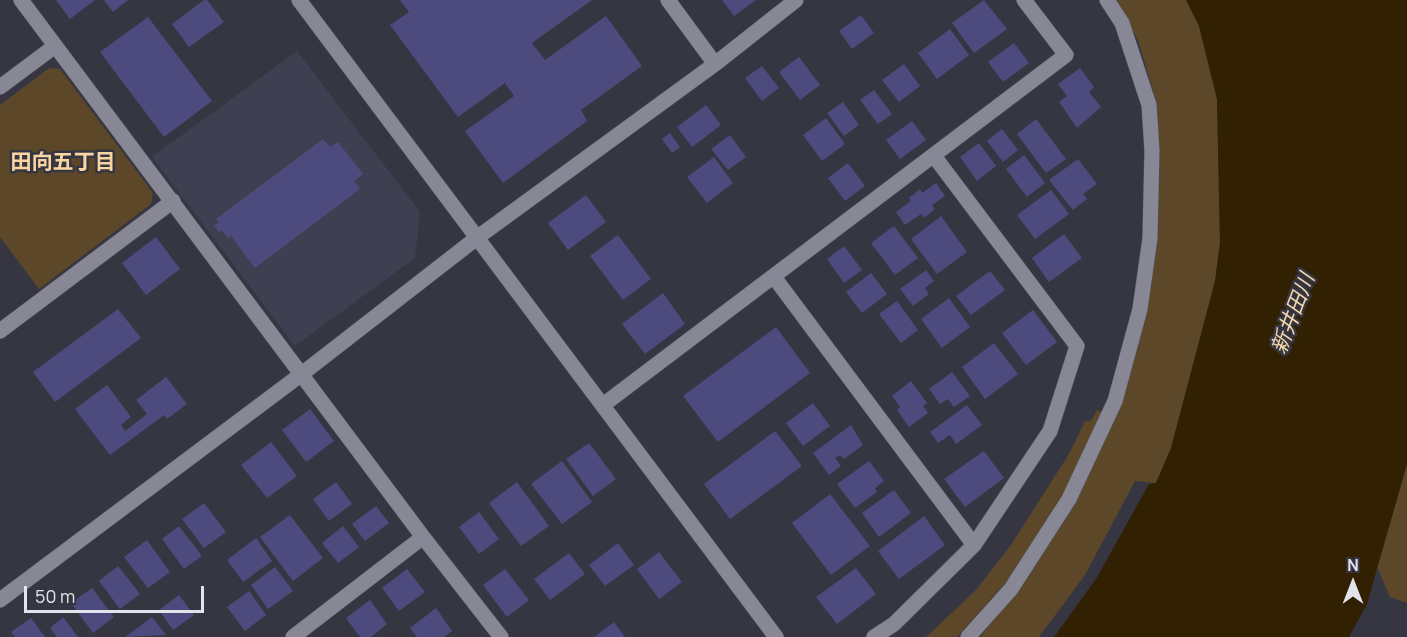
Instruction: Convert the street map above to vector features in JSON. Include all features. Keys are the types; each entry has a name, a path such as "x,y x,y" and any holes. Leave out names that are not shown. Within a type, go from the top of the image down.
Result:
{"street":[{"path":"21,0 303,373 423,537 501,637"},
{"path":"299,0 776,637"},
{"path":"668,0 715,64"},
{"path":"0,600 303,373 478,237 715,64 796,0"},
{"path":"603,405 1066,55 1024,0"},
{"path":"968,637 1011,588 1069,499 1115,402 1140,309 1150,238 1152,152 1149,105 1122,23 1107,0"},
{"path":"0,87 55,46"},
{"path":"874,637 894,624 974,545 1050,431 1077,346 934,156"},
{"path":"0,332 173,201"},
{"path":"774,277 974,545"},
{"path":"293,637 423,537"}],"shaded area":[{"path":"1117,0 1186,0 1199,26 1217,99 1220,243 1215,281 1171,448 1156,483 1135,481 1085,575 1039,637 980,637 1026,578 1079,496 1122,403 1147,305 1158,236 1160,153 1154,94 1138,40"},
{"path":"297,51 420,212 415,258 295,346 152,157"},
{"path":"49,68 60,69 153,193 151,204 39,289 0,237 0,105"},
{"path":"1097,410 1104,413 1063,494 1009,579 957,637 926,637 976,590 1011,545 1069,454 1085,421 1091,421"},
{"path":"1407,464 1407,603 1390,597 1377,567"}],"water":[{"name":"新井田川","path":"1186,0 1407,0 1407,464 1367,604 1349,637 1054,637 1096,579 1149,484 1156,483 1171,448 1215,281 1220,243 1217,99 1199,26"}],"building":[{"path":"56,0 95,0 70,19"},
{"path":"104,0 128,0 113,12"},
{"path":"207,0 224,22 189,47 172,24"},
{"path":"400,0 592,0 532,43 545,60 606,16 642,66 581,110 587,121 503,183 465,131 514,96 505,83 458,117 390,25 409,12"},
{"path":"722,0 756,0 734,16"},
{"path":"984,0 1007,29 974,53 952,23"},
{"path":"861,15 874,33 852,49 839,31"},
{"path":"148,17 212,101 164,137 100,52"},
{"path":"950,29 969,55 937,79 918,53"},
{"path":"1014,43 1029,63 1003,82 988,62"},
{"path":"799,57 820,85 800,100 779,72"},
{"path":"904,64 920,86 899,102 882,80"},
{"path":"762,66 779,88 762,101 745,78"},
{"path":"1080,68 1094,87 1089,92 1101,107 1077,128 1059,102 1067,96 1058,84"},
{"path":"874,90 892,114 878,124 860,100"},
{"path":"843,102 859,125 844,136 827,113"},
{"path":"706,105 721,125 692,147 677,127"},
{"path":"826,118 845,144 822,161 803,135"},
{"path":"1036,119 1066,159 1046,173 1017,134"},
{"path":"912,121 926,140 900,159 886,140"},
{"path":"1002,129 1018,150 1003,162 987,141"},
{"path":"670,133 680,147 672,153 662,139"},
{"path":"730,135 746,157 728,170 711,149"},
{"path":"323,139 330,147 338,142 363,174 354,181 360,189 255,268 231,236 228,238 222,230 219,232 214,226 219,222 216,219"},
{"path":"979,143 996,166 977,181 960,157"},
{"path":"1024,155 1045,183 1027,197 1006,169"},
{"path":"714,157 733,183 707,203 687,177"},
{"path":"1078,159 1097,184 1083,194 1087,199 1073,210 1049,180"},
{"path":"848,163 865,186 845,201 828,178"},
{"path":"936,183 945,196 932,205 935,209 924,218 921,214 905,225 896,212 911,201 909,198 920,189 922,193"},
{"path":"1051,190 1069,214 1035,239 1017,215"},
{"path":"586,195 606,222 568,250 548,223"},
{"path":"941,216 967,252 937,274 911,239"},
{"path":"894,226 918,258 895,275 871,243"},
{"path":"1064,234 1082,258 1049,282 1032,258"},
{"path":"618,235 651,279 623,300 590,256"},
{"path":"156,237 180,269 146,295 122,263"},
{"path":"844,246 862,270 844,283 827,259"},
{"path":"926,270 934,281 925,288 929,294 913,306 900,289"},
{"path":"990,271 1005,290 971,315 956,296"},
{"path":"871,273 887,294 862,313 846,292"},
{"path":"663,293 685,324 645,354 622,324"},
{"path":"949,298 970,327 942,348 921,319"},
{"path":"897,301 918,330 901,343 879,314"},
{"path":"118,309 141,338 55,402 33,372"},
{"path":"1033,310 1057,342 1026,365 1002,333"},
{"path":"776,327 810,373 718,442 683,396"},
{"path":"994,343 1018,374 985,399 962,367"},
{"path":"952,372 970,396 954,407 948,399 940,404 929,389"},
{"path":"166,377 187,404 167,419 164,415 110,455 75,409 107,385 131,417 121,425 125,431 147,414 136,400"},
{"path":"911,381 927,403 923,406 928,413 909,427 897,410 900,407 892,396"},
{"path":"813,403 830,426 803,446 786,423"},
{"path":"967,405 982,425 956,444 950,435 938,443 930,432"},
{"path":"310,409 334,441 306,462 282,430"},
{"path":"851,425 863,445 844,459 840,455 835,458 841,466 829,475 813,453"},
{"path":"775,431 802,466 730,519 704,484"},
{"path":"271,442 297,476 267,498 241,465"},
{"path":"589,443 616,479 593,496 566,459"},
{"path":"984,451 1004,478 965,507 944,479"},
{"path":"562,461 592,502 562,524 531,484"},
{"path":"869,461 884,481 875,488 877,492 855,508 837,484"},
{"path":"336,482 352,504 329,521 313,499"},
{"path":"517,482 549,526 521,546 489,503"},
{"path":"894,490 911,513 879,537 862,513"},
{"path":"830,494 870,546 831,575 792,523"},
{"path":"204,503 226,532 204,548 182,519"},
{"path":"376,506 389,523 365,541 352,524"},
{"path":"479,512 499,539 479,554 459,527"},
{"path":"290,515 323,558 293,581 260,537"},
{"path":"924,516 945,545 899,579 878,551"},
{"path":"179,526 202,556 184,569 162,539"},
{"path":"343,526 359,547 338,563 322,543"},
{"path":"256,538 272,561 243,582 227,560"},
{"path":"147,540 170,572 148,588 124,557"},
{"path":"618,543 634,565 605,586 589,565"},
{"path":"659,552 682,582 659,599 637,569"},
{"path":"569,553 585,574 550,600 534,579"},
{"path":"118,566 140,594 120,609 99,581"},
{"path":"275,567 293,591 268,609 251,585"},
{"path":"856,568 876,594 837,624 816,597"},
{"path":"407,569 425,592 399,611 382,588"},
{"path":"505,569 529,600 507,617 483,585"},
{"path":"92,588 114,617 93,633 71,603"},
{"path":"249,591 266,615 245,631 227,607"},
{"path":"179,595 194,615 173,630 159,610"},
{"path":"370,600 387,624 371,637 360,637 346,618"},
{"path":"436,608 452,631 444,637 417,637 410,628"},
{"path":"63,617 78,637 57,637 50,628"},
{"path":"152,617 166,635 125,637"},
{"path":"31,618 45,637 15,637 11,632"},
{"path":"614,622 625,637 594,637"}],"district":[{"name":"田向五丁目","path":"63,163"}]}
